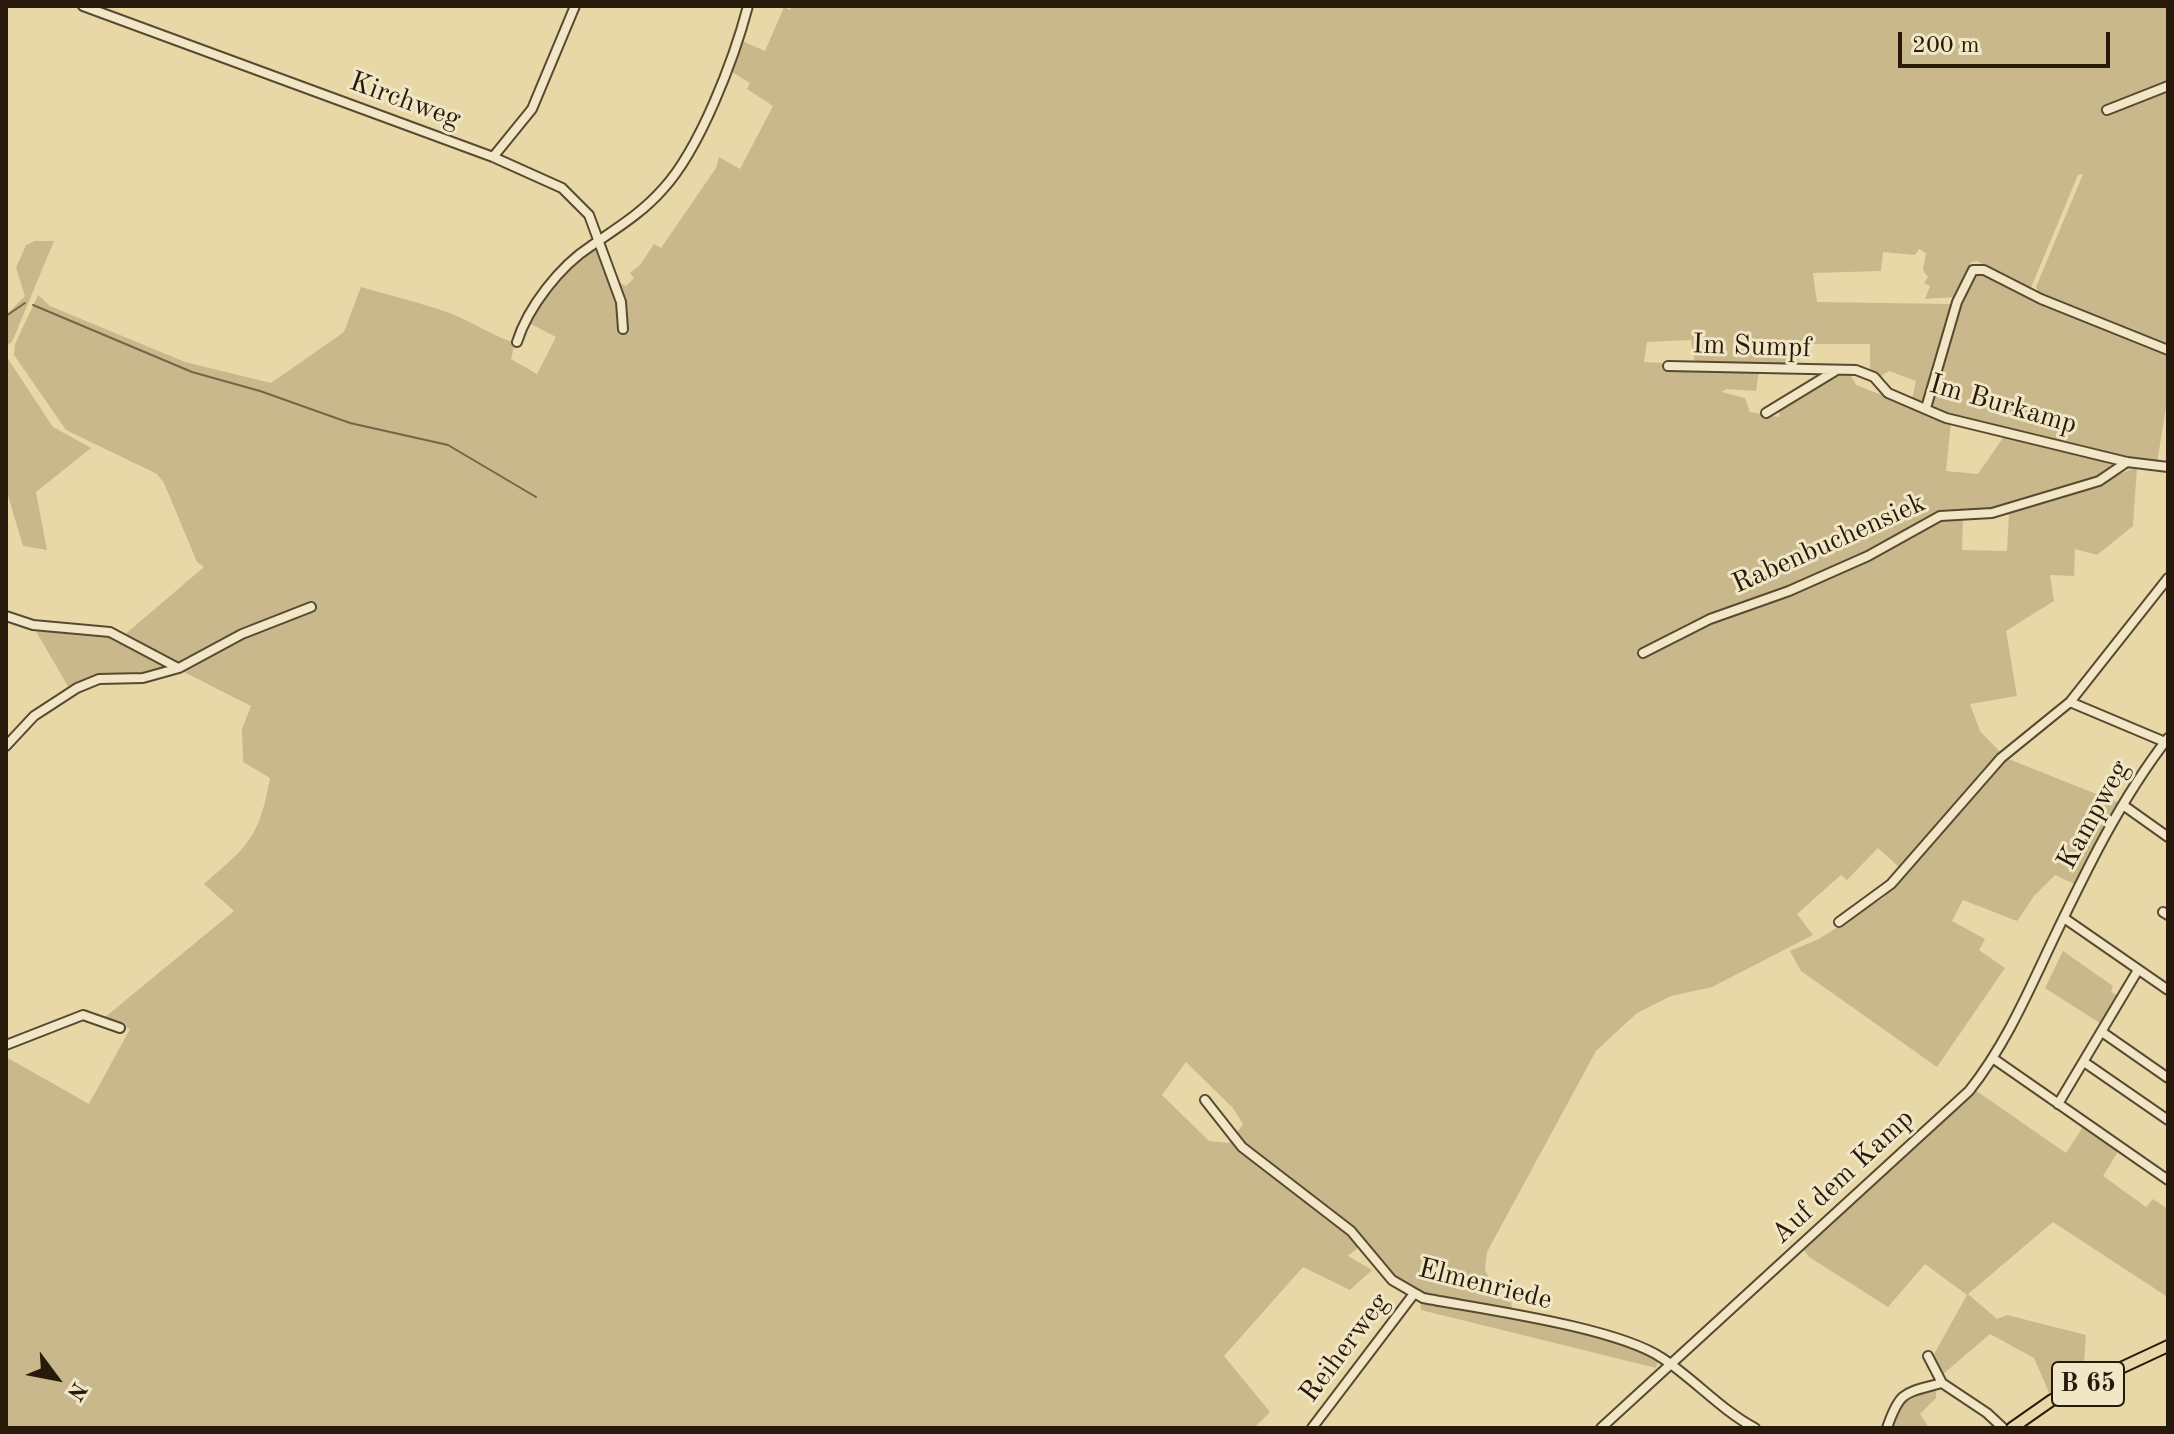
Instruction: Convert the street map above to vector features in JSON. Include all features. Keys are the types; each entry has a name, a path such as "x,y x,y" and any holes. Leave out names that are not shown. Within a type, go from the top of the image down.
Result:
{"main road":[{"name":"B 65","path":"2012,1428 2052,1400 2168,1346"}],"street":[{"name":"Kirchweg","path":"83,6 493,157 562,188 577,199 589,215 621,302 623,329"},
{"path":"493,157 532,109 575,6"},
{"path":"517,342 529,314 567,267 643,210 676,175 728,69 748,6"},
{"path":"2107,110 2168,86"},
{"path":"1926,408 1967,275 1978,269 2041,299 2168,350"},
{"name":"Im Sumpf","path":"1668,366 1835,371"},
{"path":"1766,413 1835,371"},
{"name":"Im Burkamp","path":"1835,371 1869,375 1888,393 1946,418 2127,462 2168,467"},
{"name":"Rabenbuchensiek","path":"1643,653 1710,619 1789,591 1868,556 1940,516 1992,513 2099,481 2127,462"},
{"path":"1839,922 1891,884 2001,758 2070,702 2168,578"},
{"path":"6,746 34,716 77,688 99,679 143,678 179,668 242,634 311,607"},
{"path":"6,616 50,628 101,630 179,668"},
{"path":"2070,702 2167,740"},
{"name":"Kampweg","path":"2064,918 2123,805 2145,767 2167,740"},
{"path":"2123,805 2168,837"},
{"path":"2064,918 2168,990"},
{"name":"Auf dem Kamp","path":"1601,1428 1958,1101 1994,1059 2064,918"},
{"path":"2058,1104 2138,970"},
{"path":"6,1045 83,1015 120,1028"},
{"path":"2102,1032 2168,1078"},
{"path":"1994,1059 2168,1180"},
{"path":"2084,1062 2168,1120"},
{"name":"Elmenriede","path":"1205,1100 1242,1147 1351,1231 1392,1280 1413,1295 1600,1334 1660,1356 1755,1428"},
{"name":"Reiherweg","path":"1312,1428 1413,1295"},
{"path":"1928,1356 1942,1383 1987,1413 2003,1428"},
{"path":"1887,1428 1897,1400 1904,1393 1942,1383"}],"shaded area":[{"path":"792,6 2168,6 2168,347 2039,296 2036,287 2083,174 2078,175 2030,290 1977,261 1971,262 1955,297 1925,299 1930,286 1924,283 1928,277 1923,270 1926,253 1919,249 1915,255 1883,252 1881,271 1813,273 1817,302 1951,304 1925,404 1912,399 1916,381 1889,371 1881,376 1870,372 1870,344 1801,344 1797,368 1695,364 1691,340 1647,342 1644,362 1662,363 1665,368 1759,370 1756,391 1726,389 1722,392 1745,398 1750,412 1779,417 1780,406 1835,375 1849,372 1856,385 1951,422 1946,471 1978,474 2005,435 2115,461 2098,479 1991,511 1956,513 1957,519 1963,518 1962,550 2007,551 2009,512 2137,467 2133,526 2097,555 2075,549 2074,576 2050,575 2054,601 2006,631 2017,696 1970,704 1980,731 2002,754 1901,869 1878,848 1847,880 1841,875 1797,914 1813,935 1712,987 1671,996 1637,1013 1596,1051 1487,1252 1485,1270 1498,1296 1511,1299 1513,1319 1587,1335 1641,1351 1659,1358 1656,1368 1421,1310 1420,1293 1406,1288 1365,1242 1348,1256 1372,1270 1350,1290 1303,1267 1224,1356 1270,1412 1254,1428 6,1428 6,1057 89,1104 130,1029 104,1018 234,911 204,884 250,839 261,814 270,778 243,762 242,729 251,706 180,670 312,604 179,666 123,636 204,567 197,562 164,483 157,474 66,430 14,355 15,344 38,295 50,306 185,362 271,383 344,332 361,287 452,314 515,343 511,359 537,374 556,337 527,322 564,275 597,247 611,284 618,282 626,286 634,278 630,273 640,265 654,244 661,248 716,168 719,157 740,169 773,106 747,89 750,83 732,72 742,41 765,51 784,7 790,10","holes":["1186,1062 1233,1108 1243,1124 1229,1143 1209,1141 1162,1095"]},
{"path":"35,241 54,241 12,342 6,346 6,315 25,296 16,268 26,245"},
{"path":"1980,272 2168,353 2168,395 2157,463 2113,456 1938,413 1931,407 1968,280"},
{"path":"6,356 53,427 91,448 36,492 47,550 23,546 6,489"},
{"path":"34,628 101,632 174,668 142,676 98,676 69,688"},
{"path":"2006,758 2119,803 2074,884 2055,875 2034,896 2017,921 1963,900 1952,921 1985,939 1979,950 2005,968 1937,1067 1801,971 1790,951 1819,939 1883,898"},
{"path":"2063,951 2113,986 2111,992 2120,997 2103,1025 2045,988"},
{"path":"1975,1090 2066,1153 2084,1125 2119,1150 2103,1176 2146,1207 2153,1199 2168,1209 2166,1296 2053,1222 1968,1294 1997,1319 2007,1315 2086,1335 2083,1374 2050,1395 2034,1358 1990,1334 1942,1375 1934,1354 1967,1295 1925,1264 1888,1307 1809,1257 1804,1250"},
{"path":"1936,1388 1936,1398 1920,1414 1929,1428 1890,1428 1903,1396"}],"waterway":[{"path":"6,316 25,303"},
{"path":"33,305 192,372 260,391 350,423 448,445 536,497"}]}
